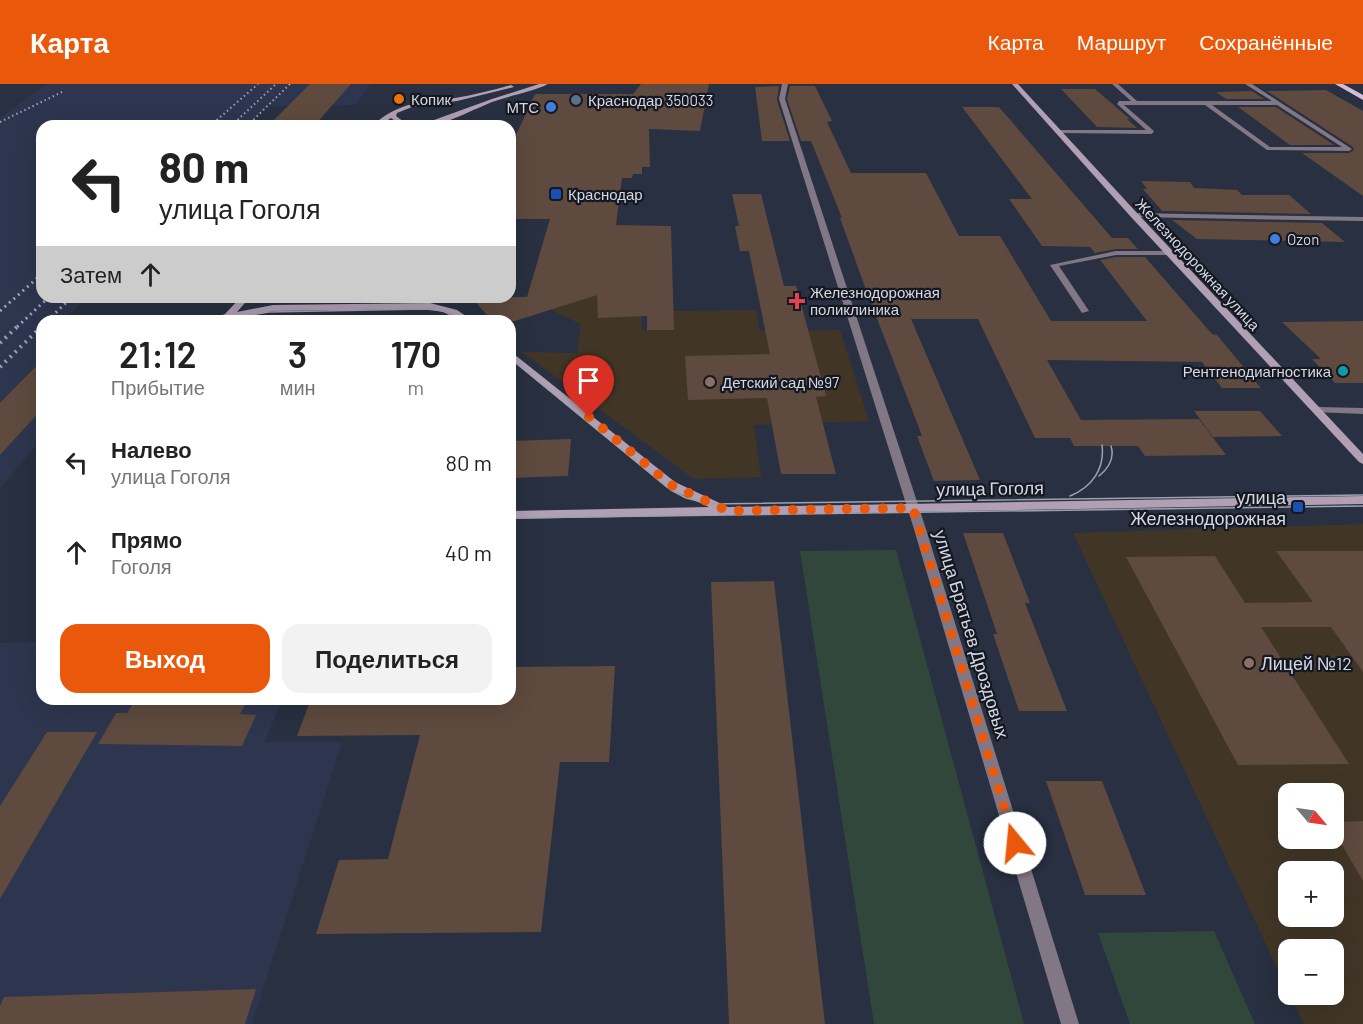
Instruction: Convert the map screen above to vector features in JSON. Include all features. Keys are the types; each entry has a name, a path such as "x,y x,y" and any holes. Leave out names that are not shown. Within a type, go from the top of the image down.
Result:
{"main road":[{"path":"1338,84 1363,98"}],"street":[{"path":"384,120 411,105 457,99 523,84"},
{"path":"446,120 476,106 544,84"},
{"name":"улица Братьев Дроздовых","path":"785,84 782,99 796,147 913,508 1070,1024"},
{"name":"Железнодорожная улица","path":"1015,84 1363,460"},
{"path":"1115,84 1136,103"},
{"path":"1206,103 1269,149 1349,149 1248,84"},
{"path":"433,102 455,106 459,111 454,120"},
{"path":"1060,132 1152,132 1119,103 1278,103"},
{"path":"394,113 393,117 396,120"},
{"path":"1134,215 1363,219"},
{"path":"1085,311 1054,265 1116,253 1170,253"},
{"path":"229,315 240,303"},
{"path":"234,315 273,308 430,306 459,315"},
{"path":"516,359 671,485 728,511"},
{"path":"1317,410 1363,411"},
{"name":"улица Гоголя","path":"516,515 1363,500"}],"shaded area":[{"path":"46,84 371,84 356,105 268,106 255,120 36,120 36,303 80,303 69,315 36,315 36,446 0,488 0,118"},
{"name":"Детский сад №97","path":"640,278 642,330 674,330 673,311 756,310 760,331 840,330 869,421 754,425 761,477 694,479 522,352 578,353 580,324 531,300"},
{"name":"Лицей №12","path":"1363,524 1363,1024 1304,1024 1295,1005 1344,1005 1344,939 1278,939 1278,970 1073,533"},
{"path":"36,642 36,705 280,705 265,742 342,742 252,1024 0,1024 0,643"}],"green space":[{"path":"896,550 1024,1024 874,1024 800,551"},
{"path":"1214,931 1255,1024 1130,1024 1098,933"}],"building":[{"path":"310,84 351,84 319,120 274,120"},
{"path":"641,84 709,84 700,131 649,129 650,167 642,167 642,174 633,174 632,178 622,178 616,225 671,226 674,330 647,330 647,316 598,318 597,295 516,321 516,315 487,315 476,303 516,303 516,297 527,297 550,219 516,219 516,135 535,94 633,94"},
{"path":"779,86 777,100 790,141 762,141 755,87"},
{"path":"790,86 815,86 832,121 827,122 851,173 926,173 959,236 1000,236 1051,321 1147,321 1100,260 1116,257 1145,257 1212,334 1217,335 1261,388 1222,388 1202,362 1047,360 1081,420 1199,419 1226,455 1145,456 1138,446 1074,446 1070,438 1035,438 978,319 911,319 980,480 934,481 917,436 922,436 865,287 840,218 842,218 811,141 801,141 787,99"},
{"path":"1061,89 1095,89 1130,119 1127,119 1137,128 1097,127"},
{"path":"1326,90 1363,111 1363,196 1302,153 1349,153 1354,150 1353,147 1267,91"},
{"path":"1252,91 1264,99 1226,99 1216,92"},
{"path":"962,107 999,107 1112,238 1128,238 1138,249 1116,249 1095,253 1090,247 1042,246 1009,199 1032,199"},
{"path":"1238,107 1276,107 1334,145 1290,145"},
{"path":"1141,181 1190,182 1194,188 1237,190 1242,195 1289,195 1311,214 1162,211 1143,189 1147,189"},
{"path":"732,194 761,194 784,286 796,286 826,396 816,397 836,474 781,474 767,398 688,400 685,356 770,354 749,251 740,251 735,226 739,226"},
{"path":"1172,220 1322,223 1345,242 1197,239"},
{"path":"1363,321 1363,383 1335,383 1312,359 1321,359 1282,322"},
{"path":"36,366 36,416 0,455 0,403"},
{"path":"1194,411 1260,411 1282,436 1213,437"},
{"path":"571,439 568,476 516,478 516,441"},
{"path":"963,533 1003,533 1030,603 1025,603 1067,711 1019,711 993,634 997,634"},
{"name":"Лицей №12","path":"1276,551 1363,551 1363,672 1331,627 1261,627 1349,764 1238,765 1126,557 1215,556 1245,603 1313,602"},
{"path":"774,581 825,1024 729,1024 711,582"},
{"path":"615,666 609,762 560,762 541,932 316,934 339,860 388,859 420,735 297,736 309,705 516,705 516,667"},
{"path":"132,705 245,705 240,714 256,715 242,746 98,744 116,713 127,713"},
{"path":"47,732 97,732 0,899 0,806"},
{"path":"1046,781 1102,781 1146,895 1085,895"},
{"path":"1363,821 1363,881 1344,848 1344,822"},
{"path":"256,989 245,1024 0,1024 0,1006 4,997"}],"tram line":[{"path":"251,315 269,312 426,309 443,311 451,315"},
{"path":"516,363 671,490 686,498 710,504 1363,495"},
{"path":"1070,496 1085,488 1095,476 1101,462 1102,445"},
{"path":"1099,476 1110,463 1111,446"},
{"path":"516,518 1363,506"}],"railway":[{"path":"217,120 258,84"},
{"path":"237,120 276,84"},
{"path":"253,120 290,84"},
{"path":"0,122 62,92"},
{"path":"0,311 36,279"},
{"path":"17,327 43,303"},
{"path":"53,315 66,303"},
{"path":"0,343 19,325"},
{"path":"0,367 36,332"}],"place":[{"name":"Копик","path":"399,99"},
{"name":"Краснодар 350033","path":"576,100"},
{"name":"МТС","path":"551,107"},
{"name":"Краснодар","path":"556,194"},
{"name":"Ozon","path":"1275,239"},
{"name":"Железнодорожная поликлиника","path":"797,301"},
{"name":"Рентгенодиагностика","path":"1343,371"},
{"name":"Детский сад №97","path":"710,382"},
{"name":"улица Железнодорожная","path":"1298,507"},
{"name":"Лицей №12","path":"1249,663"}],"route":[{"path":"589,417 671,485 728,511 913,508 1015,843"}]}
